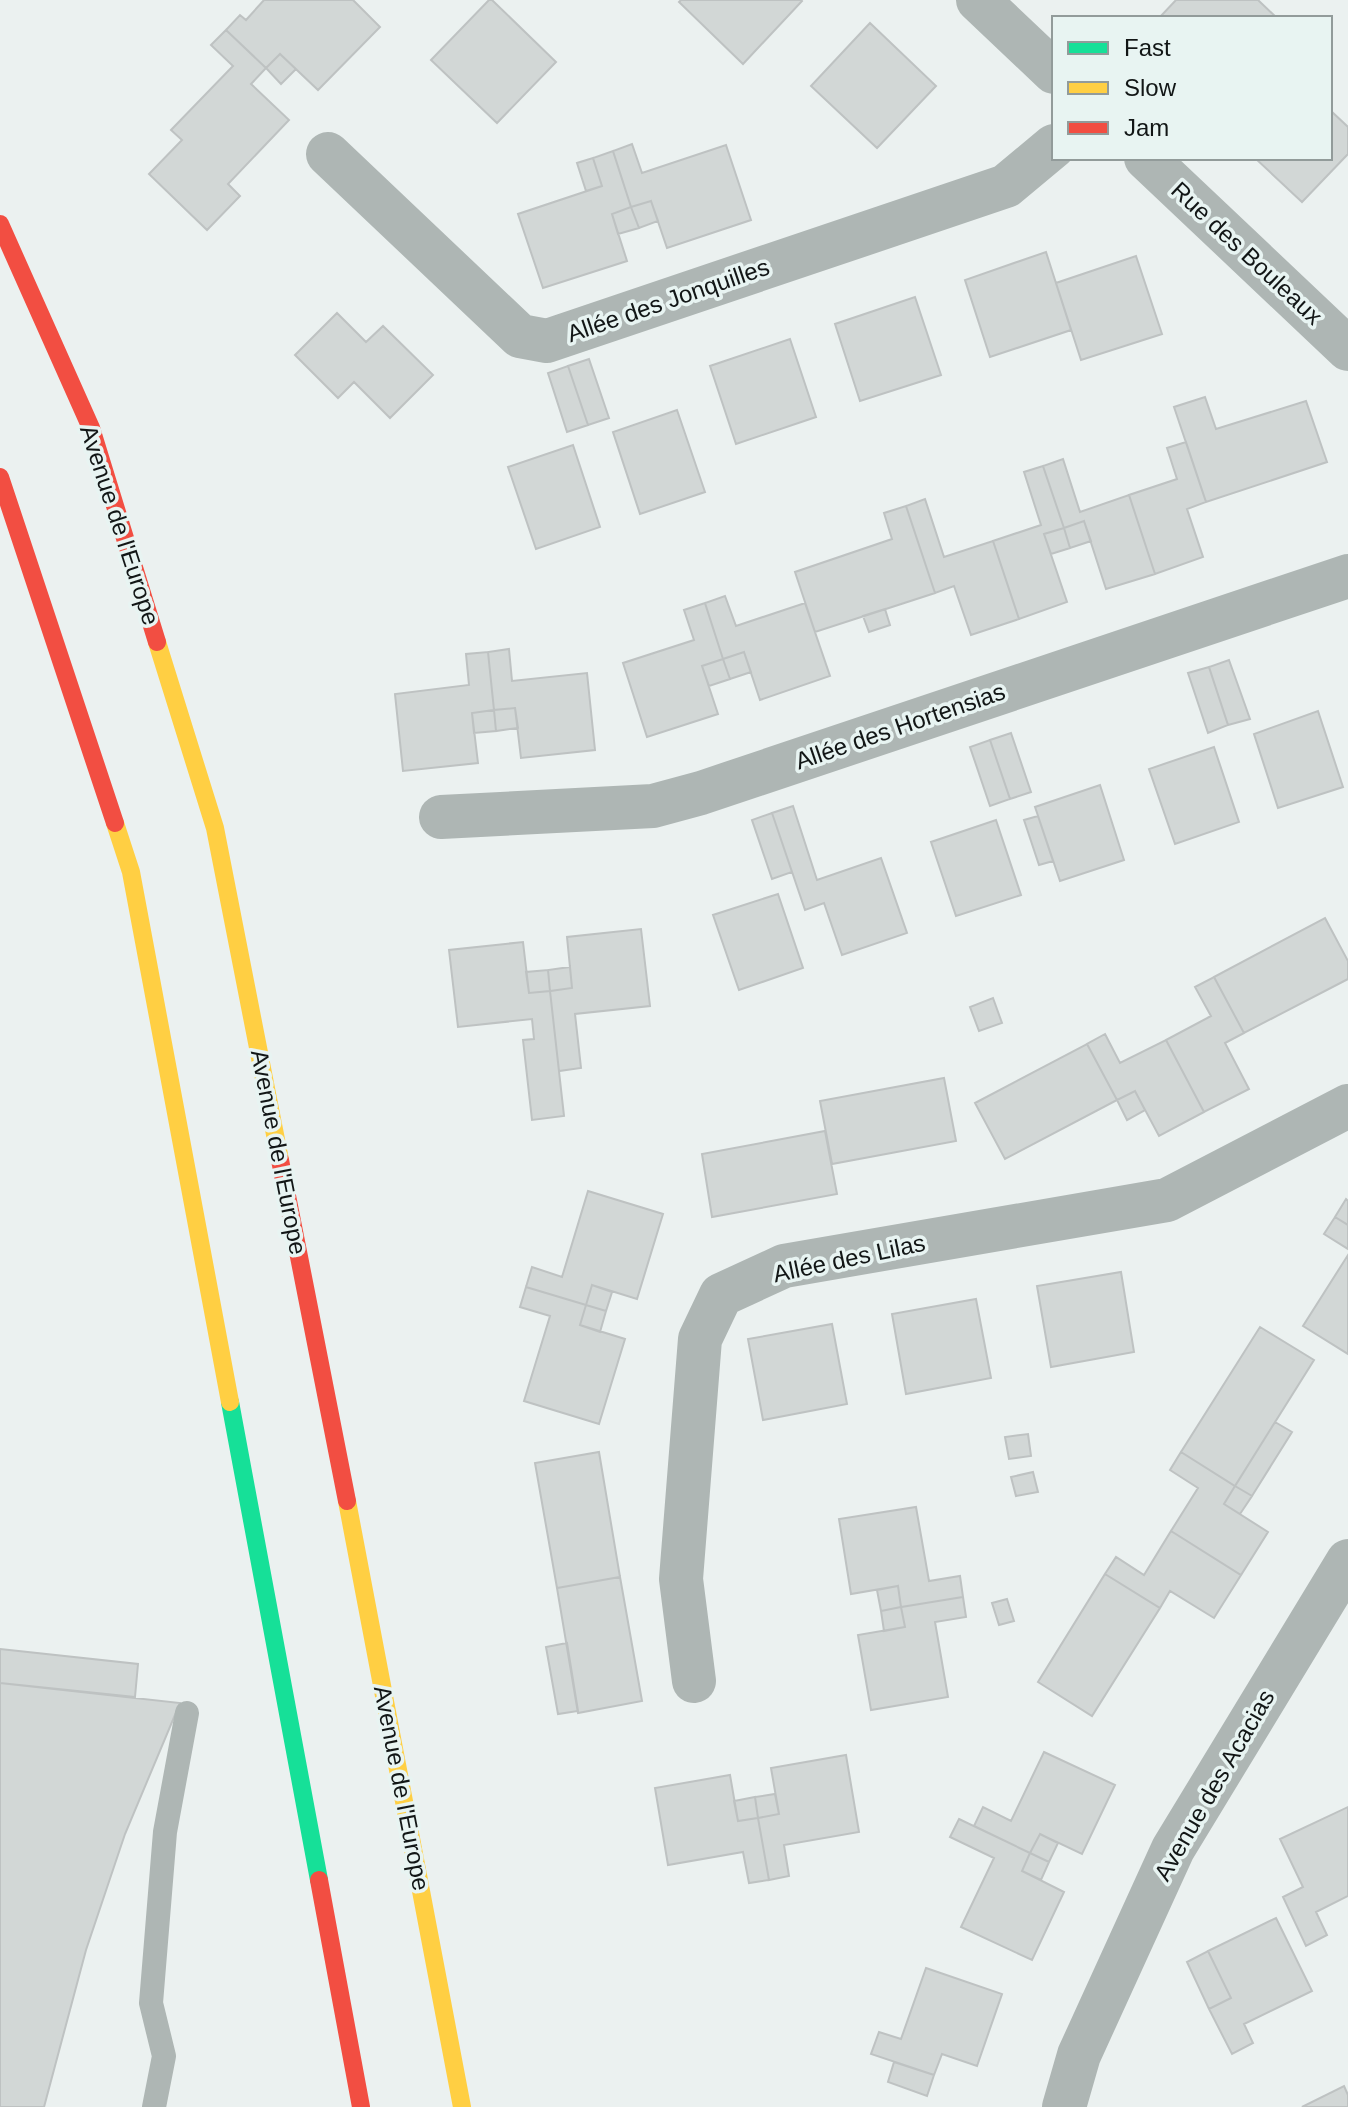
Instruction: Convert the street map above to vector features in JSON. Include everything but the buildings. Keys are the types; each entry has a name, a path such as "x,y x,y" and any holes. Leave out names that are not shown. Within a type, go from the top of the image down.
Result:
{"main road":[{"name":"Avenue de l'Europe","path":"0,224 91,428 215,828 462,2107"},
{"path":"0,477 131,872 361,2107"}],"street":[{"path":"978,0 1052,70"},
{"name":"Allée des Jonquilles","path":"328,154 520,336 547,341 1006,186 1052,148"},
{"name":"Rue des Bouleaux","path":"1148,160 1348,349"},
{"name":"Allée des Hortensias","path":"441,817 665,803 1348,576"},
{"name":"Allée des Lilas","path":"694,1681 681,1579 700,1339 721,1295 784,1266 1167,1200 1348,1106"},
{"name":"Avenue des Acacias","path":"1064,2107 1079,2055 1173,1849 1348,1561"}],"lane":[{"path":"154,2107 164,2056 151,2003 165,1832 187,1713"}],"traffic: fast":[{"path":"230,1402 319,1880"}],"traffic: slow":[{"path":"157,642 215,828 280,1160"},
{"path":"115,823 131,872 230,1402"},
{"path":"347,1501 462,2107"}],"traffic: jam":[{"path":"0,224 91,428 157,642"},
{"path":"0,477 115,823"},
{"path":"280,1160 347,1501"},
{"path":"319,1880 361,2107"}]}
